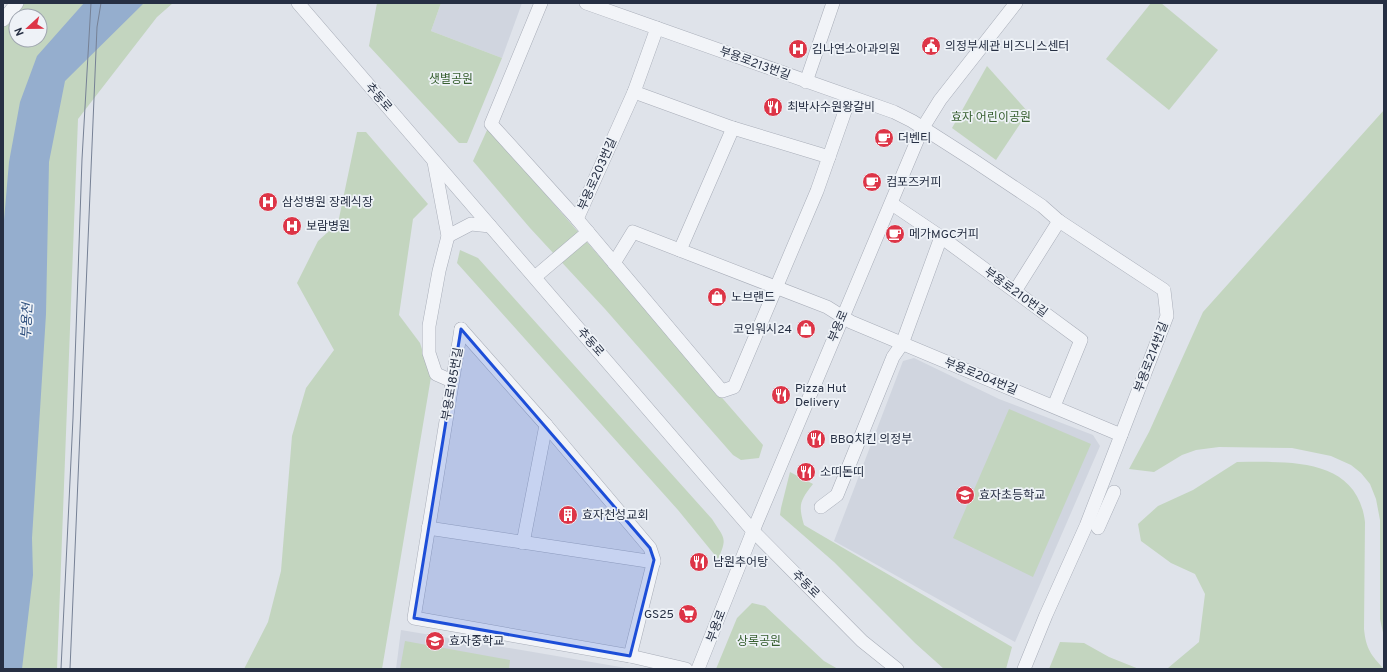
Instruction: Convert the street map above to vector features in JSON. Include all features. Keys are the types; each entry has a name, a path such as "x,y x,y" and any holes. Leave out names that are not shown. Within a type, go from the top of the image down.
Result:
{"street":[{"path":"3,20 17,3"},
{"name":"추동로","path":"298,3 753,530 862,641 897,669"},
{"path":"541,3 491,124 577,219"},
{"name":"부용로213번길","path":"586,3 894,112 912,121 922,129"},
{"path":"806,82 833,3"},
{"name":"부용로","path":"698,669 753,530 842,317 892,204 910,154 922,129 940,100 1010,5"},
{"name":"부용로203번길","path":"657,28 634,92 577,219 722,391 734,387 775,288"},
{"path":"634,92 733,128 829,157"},
{"path":"775,288 829,157 850,97"},
{"path":"680,250 733,128"},
{"name":"부용로214번길","path":"922,129 1029,198 1059,221 1164,290 1167,316 1086,526 1046,615 1024,669"},
{"path":"434,161 448,236 439,271 429,326 429,353 436,374 452,381"},
{"name":"부용로210번길","path":"892,204 941,237 1081,340 1054,406"},
{"path":"1015,291 1059,221"},
{"path":"448,236 471,224 490,226"},
{"path":"535,277 588,232"},
{"path":"614,263 633,232 827,307 842,317"},
{"path":"821,507 837,495 893,357 902,344 941,237"},
{"name":"부용로204번길","path":"842,317 902,344 1121,434"},
{"name":"부용로185번길","path":"654,562 650,548 546,425 461,329 414,618 630,656 686,669"},
{"path":"523,543 546,425"},
{"path":"1098,528 1114,492"},
{"path":"428,528 654,562 630,656"}],"highlighted area":[{"path":"461,329 650,548 654,560 630,656 414,618"}],"shaded area":[{"path":"441,3 522,3 502,58 431,31"},
{"name":"효자초등학교","path":"914,358 999,399 1093,435 1100,446 1015,642 834,541 903,361"},
{"name":"효자중학교","path":"401,630 539,653 632,669 396,669"}],"green space":[{"path":"19,3 173,3 157,17 78,119 57,669 3,669 3,21 8,15 8,48 48,48 48,8 15,8"},
{"name":"샛별공원","path":"377,3 441,3 431,31 502,58 467,143 459,143 369,46"},
{"path":"1151,3 1161,3 1218,50 1169,110 1106,59"},
{"name":"효자 어린이공원","path":"987,66 1028,112 996,160 952,128"},
{"path":"1384,110 1384,637 1380,619 1380,520 1376,499 1370,484 1361,473 1351,465 1331,456 1292,448 1219,447 1196,450 1182,455 1154,472 1129,469 1149,432 1203,312"},
{"path":"488,128 763,445 759,458 741,460 733,455 605,309 530,228 473,161"},
{"path":"357,132 366,132 428,204 413,219 399,315 420,343 431,377 382,669 244,669 268,622 281,571 292,436 306,388 334,350 297,283 318,241 338,223"},
{"path":"460,250 478,258 712,519 722,534 724,542 718,559 678,510 457,263"},
{"path":"1009,409 1091,444 1033,577 953,538"},
{"path":"1237,462 1277,462 1317,467 1334,474 1349,485 1359,500 1365,522 1364,629 1366,642 1376,660 1384,669 1155,669 1168,668 1199,642 1205,594 1195,574 1171,563 1141,541 1138,524 1158,506 1193,490"},
{"path":"790,472 813,484 801,503 801,512 804,525 1012,647 1006,669 944,669 915,643 834,562 780,515"},
{"name":"상록공원","path":"752,603 765,606 824,661 838,669 716,669 737,618"},
{"path":"405,641 510,660 509,669 400,669"},
{"path":"1060,642 1084,643 1109,657 1139,669 1049,669"}],"water":[{"name":"부용천","path":"84,3 144,3 65,81 49,162 46,314 32,538 33,575 22,669 3,669 3,232 9,162 20,102 37,56 44,48 48,48 48,44"}],"tram line":[{"path":"61,669 73,418 82,159 91,3"},
{"path":"70,669 97,27 101,3"}],"place":[{"name":"의정부세관 비즈니스센터","path":"931,46"},
{"name":"김나연소아과의원","path":"798,49"},
{"name":"최박사수원왕갈비","path":"773,107"},
{"name":"더벤티","path":"884,138"},
{"name":"컴포즈커피","path":"872,182"},
{"name":"삼성병원 장례식장","path":"268,202"},
{"name":"보람병원","path":"292,226"},
{"name":"메가MGC커피","path":"895,234"},
{"name":"노브랜드","path":"717,297"},
{"name":"코인워시24","path":"806,329"},
{"name":"Pizza Hut Delivery","path":"781,395"},
{"name":"BBQ치킨 의정부","path":"816,439"},
{"name":"소띠돈띠","path":"806,472"},
{"name":"효자초등학교","path":"965,495"},
{"name":"효자천성교회","path":"568,515"},
{"name":"남원추어탕","path":"699,562"},
{"name":"GS25","path":"688,614"},
{"name":"효자중학교","path":"435,641"}]}
